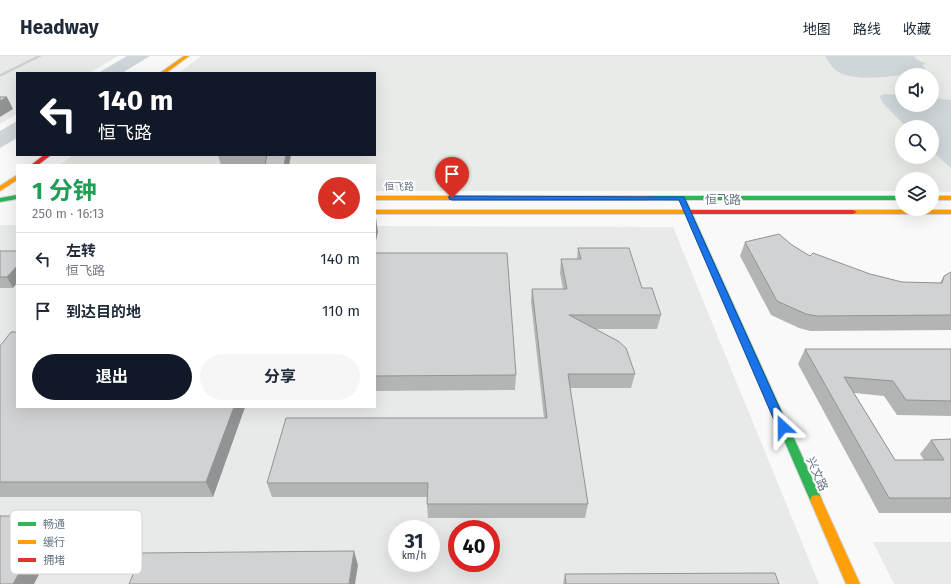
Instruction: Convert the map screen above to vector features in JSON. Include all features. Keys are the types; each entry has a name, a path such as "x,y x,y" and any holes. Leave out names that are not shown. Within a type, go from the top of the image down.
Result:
{"main road":[{"path":"164,72 187,56"},
{"path":"35,164 47,156"},
{"path":"0,189 16,178"},
{"path":"0,200 16,197"},
{"name":"恒飞路","path":"376,198 895,198"},
{"name":"兴文路","path":"681,198 853,584"},
{"path":"939,198 951,198"},
{"name":"恒飞路","path":"376,212 951,212"}],"lane":[{"path":"0,76 40,56"}],"shaded area":[{"path":"0,56 118,56 91,72 16,72 16,115 0,124"},
{"path":"127,56 150,56 124,72 100,72"},
{"path":"201,56 951,56 951,192 939,191 939,172 895,172 895,191 376,191 376,164 61,164 72,156 376,156 376,72 180,72"},
{"path":"825,56 914,56 916,59 926,64 922,65 924,68 895,68 895,76 868,78 845,75 837,71"},
{"path":"885,94 895,95 895,112 939,112 939,99 951,100 951,168 939,157 939,120 899,120 882,102 880,96"},
{"path":"16,122 16,139 0,148 0,131"},
{"path":"0,225 16,225 16,408 376,408 376,226 673,227 819,584 0,584"},
{"path":"873,542 951,542 951,584 894,584"}],"building":[{"path":"0,97 7,97 0,101"},
{"path":"267,156 286,156 284,164 265,164"},
{"path":"779,234 792,245 810,256 813,253 870,274 902,282 942,283 944,276 951,272 951,315 817,316 806,314 777,301 745,242"},
{"path":"578,248 629,248 642,288 652,288 661,315 569,315 618,341 626,348 635,374 568,374 588,504 427,504 428,483 267,483 286,418 547,418 532,289 567,289 561,259 581,259"},
{"path":"0,251 16,251 16,267 7,277 0,277"},
{"path":"376,253 507,253 516,375 376,376"},
{"path":"11,332 16,332 16,408 234,408 206,482 0,482 0,346"},
{"path":"805,349 951,349 951,401 906,400 893,381 844,377 895,460 944,460 931,440 951,439 951,498 889,498"},
{"path":"0,516 10,516 10,574 19,574 13,584 0,584"},
{"path":"354,551 349,584 129,584 133,574 142,574 142,553"},
{"path":"775,573 779,584 566,584 565,574"}],"traffic: fast":[{"path":"0,200 16,197"},
{"path":"647,198 895,198"},
{"path":"683,201 816,500"}],"traffic: slow":[{"path":"164,72 187,56"},
{"path":"0,189 16,178"},
{"path":"376,198 647,198"},
{"path":"939,198 951,198"},
{"path":"376,212 692,212"},
{"path":"853,212 951,212"},
{"path":"816,500 853,584"}],"traffic: jam":[{"path":"35,164 47,156"},
{"path":"692,212 853,212"}],"route":[{"path":"452,198 681,198 783,427"}]}
